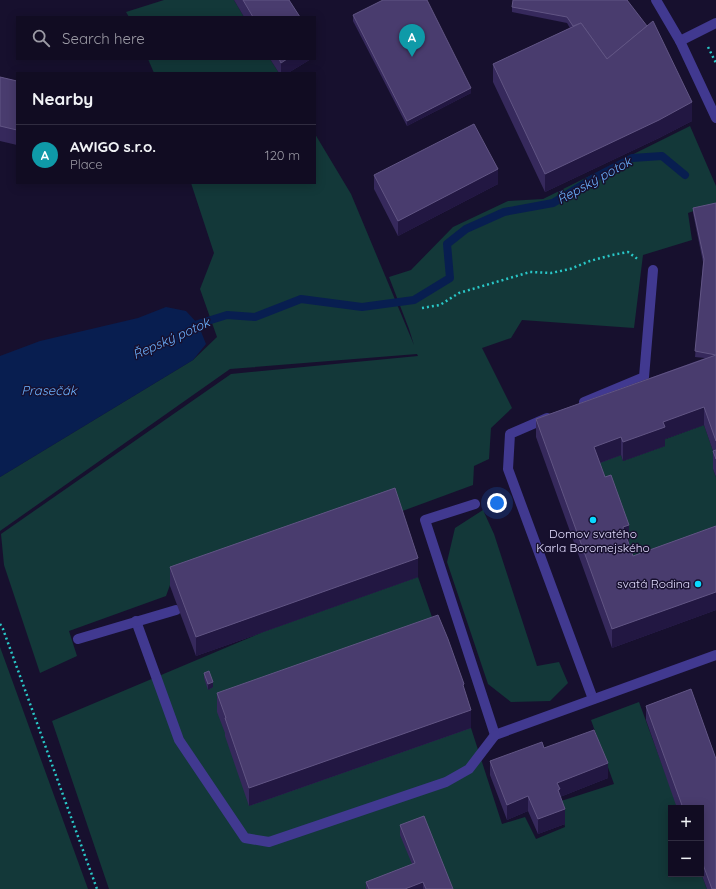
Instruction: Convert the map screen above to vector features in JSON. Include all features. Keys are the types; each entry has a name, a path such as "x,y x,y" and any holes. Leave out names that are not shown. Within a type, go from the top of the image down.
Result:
{"street":[{"path":"656,0 680,41 716,118"},
{"path":"680,41 716,23"},
{"path":"574,407 644,377 653,270"},
{"path":"559,413 510,434 508,469 593,699"},
{"path":"475,504 425,520 495,735"},
{"path":"78,639 176,610"},
{"path":"136,621 179,740 245,838 269,842 446,782 469,769 495,735 593,699 715,659"}],"path":[{"path":"707,44 716,63"},
{"path":"422,308 440,305 459,293 530,272 551,273 570,269 590,261 628,252 653,270"},
{"path":"0,624 97,889"}],"green space":[{"path":"164,0 234,0 243,16 128,16 126,12"},
{"path":"148,60 271,60 278,72 154,72"},
{"path":"690,126 716,186 716,203 688,213 692,240 643,255 634,328 522,320 511,338 482,348 512,408 491,428 489,459 474,466 473,485 397,513 170,585 166,596 69,631 77,656 40,673 4,565 1,534 231,374 418,356 417,354 230,369 0,531 0,477 193,360 217,337 200,289 214,253 191,184 316,184 316,136 351,194 414,345 389,277 411,270 453,227 508,201 543,199"},
{"path":"704,425 716,459 713,469 716,477 716,545 633,574 594,465 621,455 623,461 665,446 663,440"},
{"path":"483,510 494,534 537,666 559,662 568,683 550,701 511,702 488,684 447,562 455,528"},
{"path":"418,577 471,728 502,824 525,817 536,839 565,827 561,801 614,784 591,720 639,702 677,805 668,805 668,877 702,877 707,889 449,889 415,873 374,889 109,889 52,721 263,632"},
{"path":"0,647 88,889 0,889"}],"water":[{"name":"Prasečák","path":"166,307 186,311 198,324 206,344 193,360 0,477 0,356 40,341 138,318"}],"building":[{"path":"243,0 289,0 299,16 252,16"},
{"path":"383,0 427,0 471,88 407,121 353,15"},
{"path":"513,0 627,0 647,26 607,59 581,23 573,26 567,17 512,7"},
{"path":"653,21 692,102 659,120 545,174 493,64 581,23 607,59"},
{"path":"0,77 16,81 16,130 0,126"},
{"path":"474,124 498,169 398,221 374,175"},
{"path":"716,203 716,355 695,351 704,259 693,208"},
{"name":"Domov svatého Karla Boromejského","path":"716,355 716,441 704,407 663,422 665,427 623,442 621,437 594,447 605,477 611,475 629,525 623,527 633,556 716,526 716,592 612,629 536,419"},
{"path":"716,450 716,459 713,451"},
{"path":"395,488 418,558 196,637 170,567"},
{"path":"438,615 464,684 463,685 471,710 249,788 217,693"},
{"path":"209,671 213,682 208,684 204,673"},
{"path":"691,689 716,759 716,889 712,889 704,867 704,805 682,805 646,706"},
{"path":"594,730 608,763 557,783 565,809 538,819 528,796 507,805 490,761 542,742 544,748"},
{"path":"424,816 453,889 426,889 423,882 405,889 369,889 366,882 415,863 400,825"}],"waterway":[{"name":"Řepský potok","path":"188,329 198,324 227,315 255,317 301,299 362,307 414,300 450,278 447,244 466,229 504,212 553,203 594,178 632,158 662,156 685,175"}],"place":[{"name":"AWIGO s.r.o.","path":"412,57"},
{"name":"Domov svatého Karla Boromejského","path":"593,520"},
{"name":"svatá Rodina","path":"698,584"}]}
